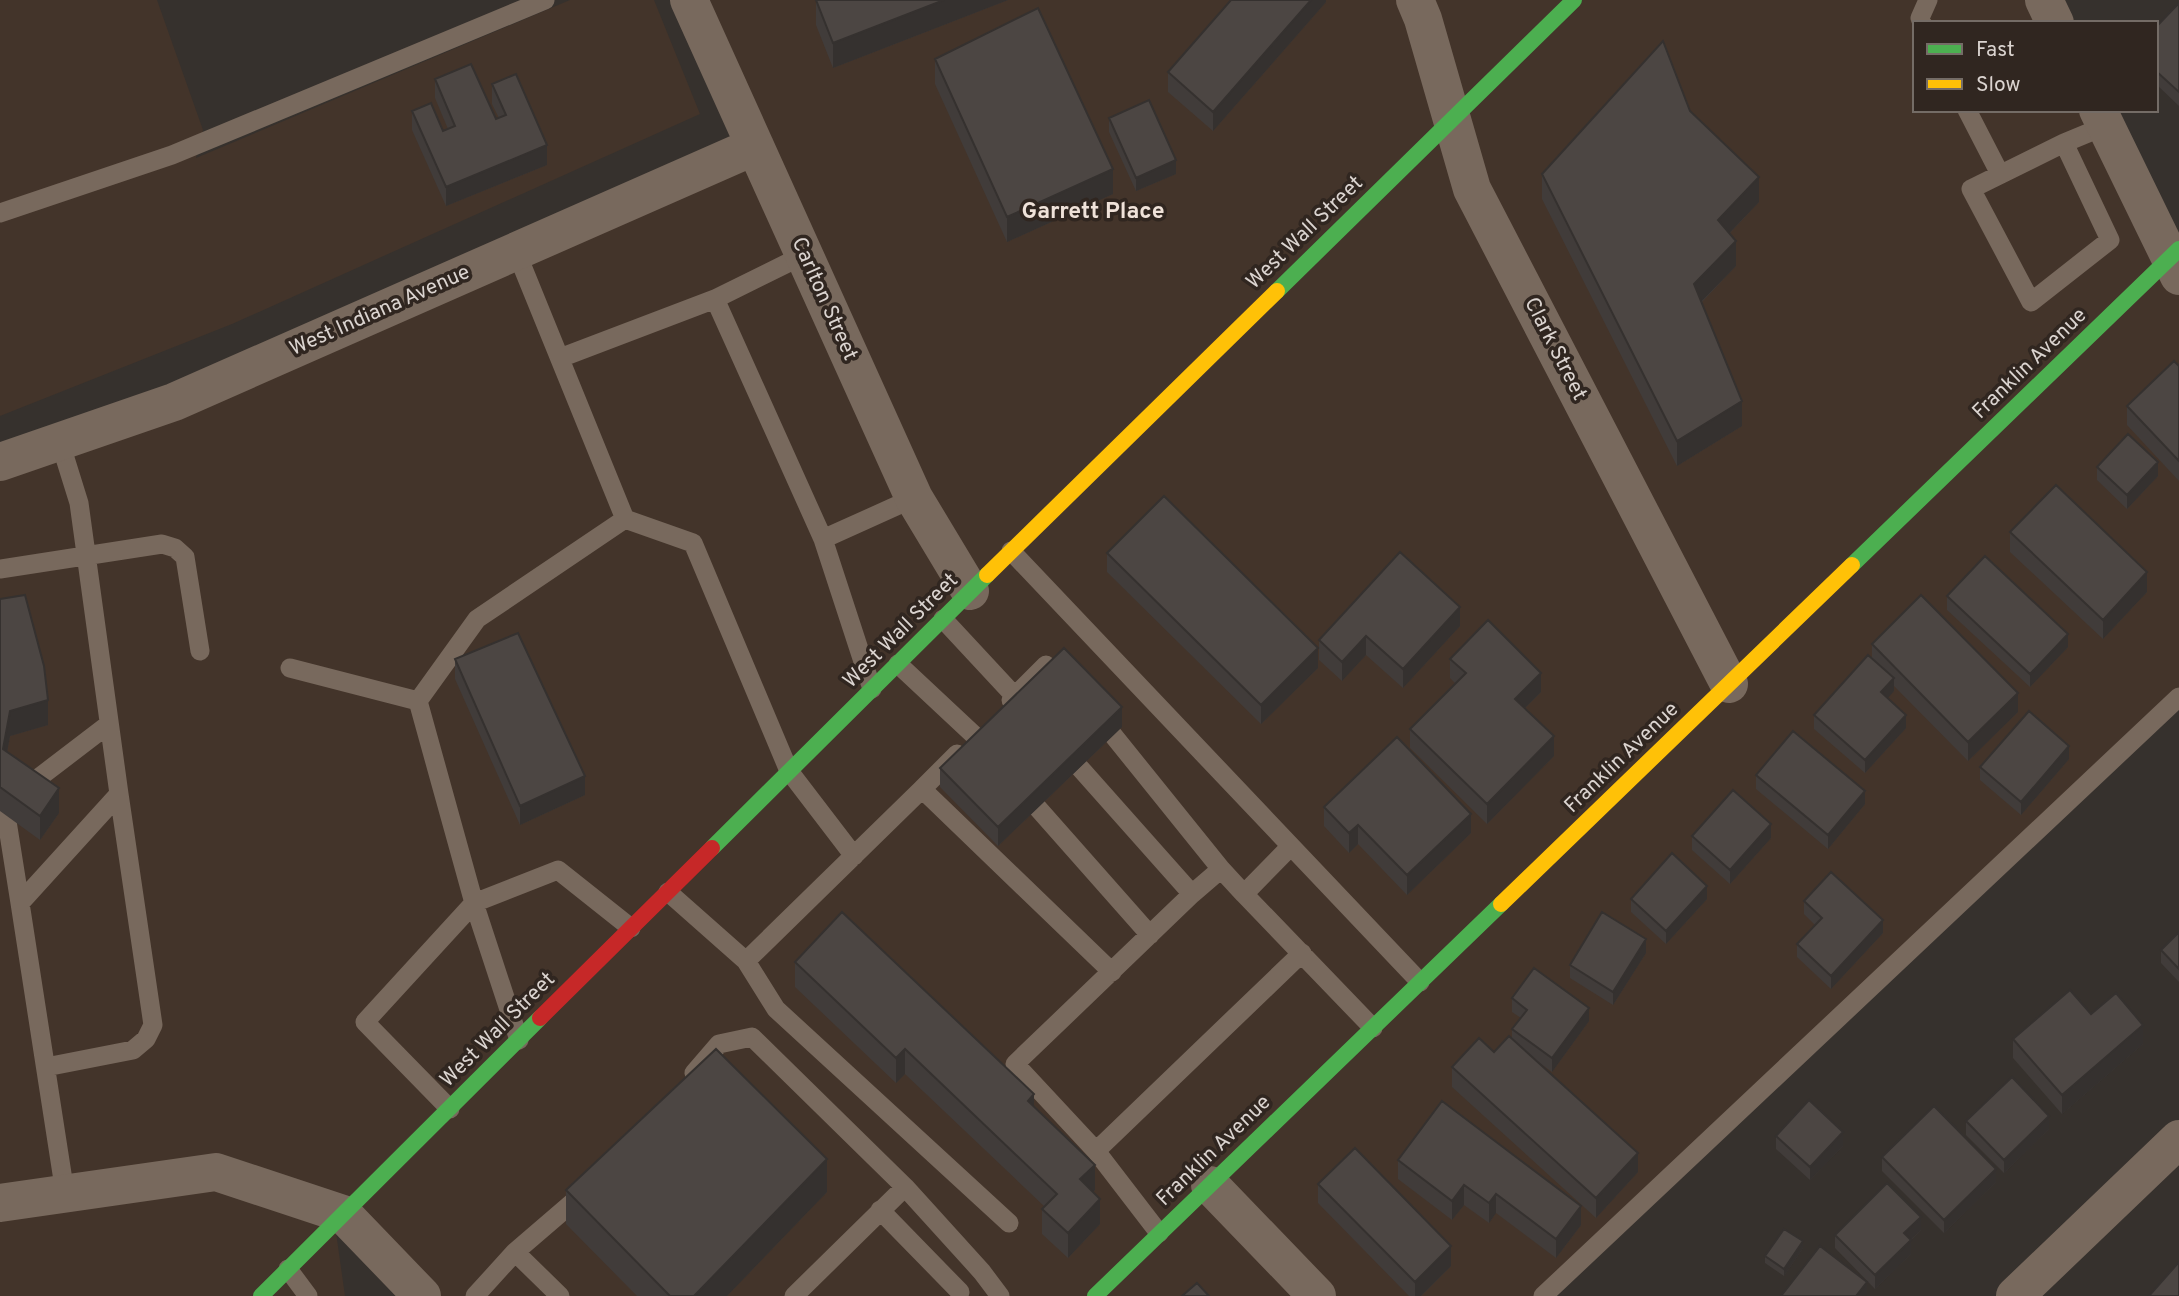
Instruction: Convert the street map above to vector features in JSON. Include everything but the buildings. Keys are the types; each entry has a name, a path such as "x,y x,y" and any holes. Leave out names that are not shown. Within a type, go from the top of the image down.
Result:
{"main road":[{"name":"West Wall Street","path":"261,1296 970,592 1574,0"},
{"name":"Franklin Avenue","path":"1095,1296 1729,684 2176,261"}],"street":[{"name":"Carlton Street","path":"689,0 914,498 970,592"},
{"name":"Clark Street","path":"1415,0 1423,19 1472,189 1729,684"},
{"path":"2044,0 2054,21"},
{"path":"2101,118 2176,261"},
{"name":"West Indiana Avenue","path":"0,462 174,402 755,146"},
{"path":"2015,1296 2179,1139"},
{"path":"0,1203 216,1172 343,1214 422,1296"},
{"path":"1210,1185 1317,1296"}],"lane":[{"path":"0,214 172,155 545,0"},
{"path":"1921,21 1928,0"},
{"path":"1968,112 2000,174"},
{"path":"2064,144 2110,240 2031,302 1971,189 2064,144 2101,118"},
{"path":"516,251 625,519 693,543 789,771 854,856"},
{"path":"560,358 715,299 804,256"},
{"path":"715,299 823,539 872,689"},
{"path":"46,1067 133,1050 146,1039 153,1025 79,503 60,442"},
{"path":"823,539 914,498"},
{"path":"418,701 477,619 625,519"},
{"path":"0,569 162,544 175,548 185,557 200,651"},
{"path":"1012,551 1420,982"},
{"path":"943,619 1020,702"},
{"path":"898,664 975,736 1150,935"},
{"path":"746,961 995,716 1020,702 1046,666 1056,676"},
{"path":"290,668 418,701"},
{"path":"1543,1296 2179,697"},
{"path":"418,701 474,903 519,1040"},
{"path":"24,789 109,724"},
{"path":"1113,735 1221,869 1373,1028"},
{"path":"1080,768 1192,894"},
{"path":"922,789 1112,972"},
{"path":"20,903 119,794"},
{"path":"6,815 65,1194"},
{"path":"1244,894 1291,846"},
{"path":"1159,1233 1097,1150 1015,1064 1221,869"},
{"path":"450,1108 365,1022 474,903 558,870 631,928"},
{"path":"668,892 746,961 776,1009 1009,1223"},
{"path":"1097,1150 1301,953"},
{"path":"685,1083 719,1044 752,1037 905,1187 982,1272 1000,1296"},
{"path":"475,1296 515,1252 600,1178"},
{"path":"794,1296 905,1187"},
{"path":"880,1210 958,1294 982,1272"},
{"path":"515,1252 560,1296"},
{"path":"288,1269 307,1296"}],"shaded area":[{"path":"0,0 157,0 203,130 196,158 570,0 654,0 700,114 232,324 0,416"},
{"path":"691,0 2041,0 2050,21 1913,21 1913,112 2090,112 2179,285 2179,687 1541,1296 436,1296 334,1218 345,1296 0,1296 0,461 755,145"}],"traffic: fast":[{"path":"1277,291 1574,0"},
{"path":"1852,565 2179,249"},
{"path":"712,848 987,575"},
{"path":"1095,1296 1501,904"},
{"path":"261,1296 540,1018"}],"traffic: slow":[{"path":"987,575 1277,291"},
{"path":"1501,904 1852,565"}],"traffic: jam":[{"path":"540,1018 712,848"}],"district":[{"name":"Garrett Place","path":"1093,212"}]}
